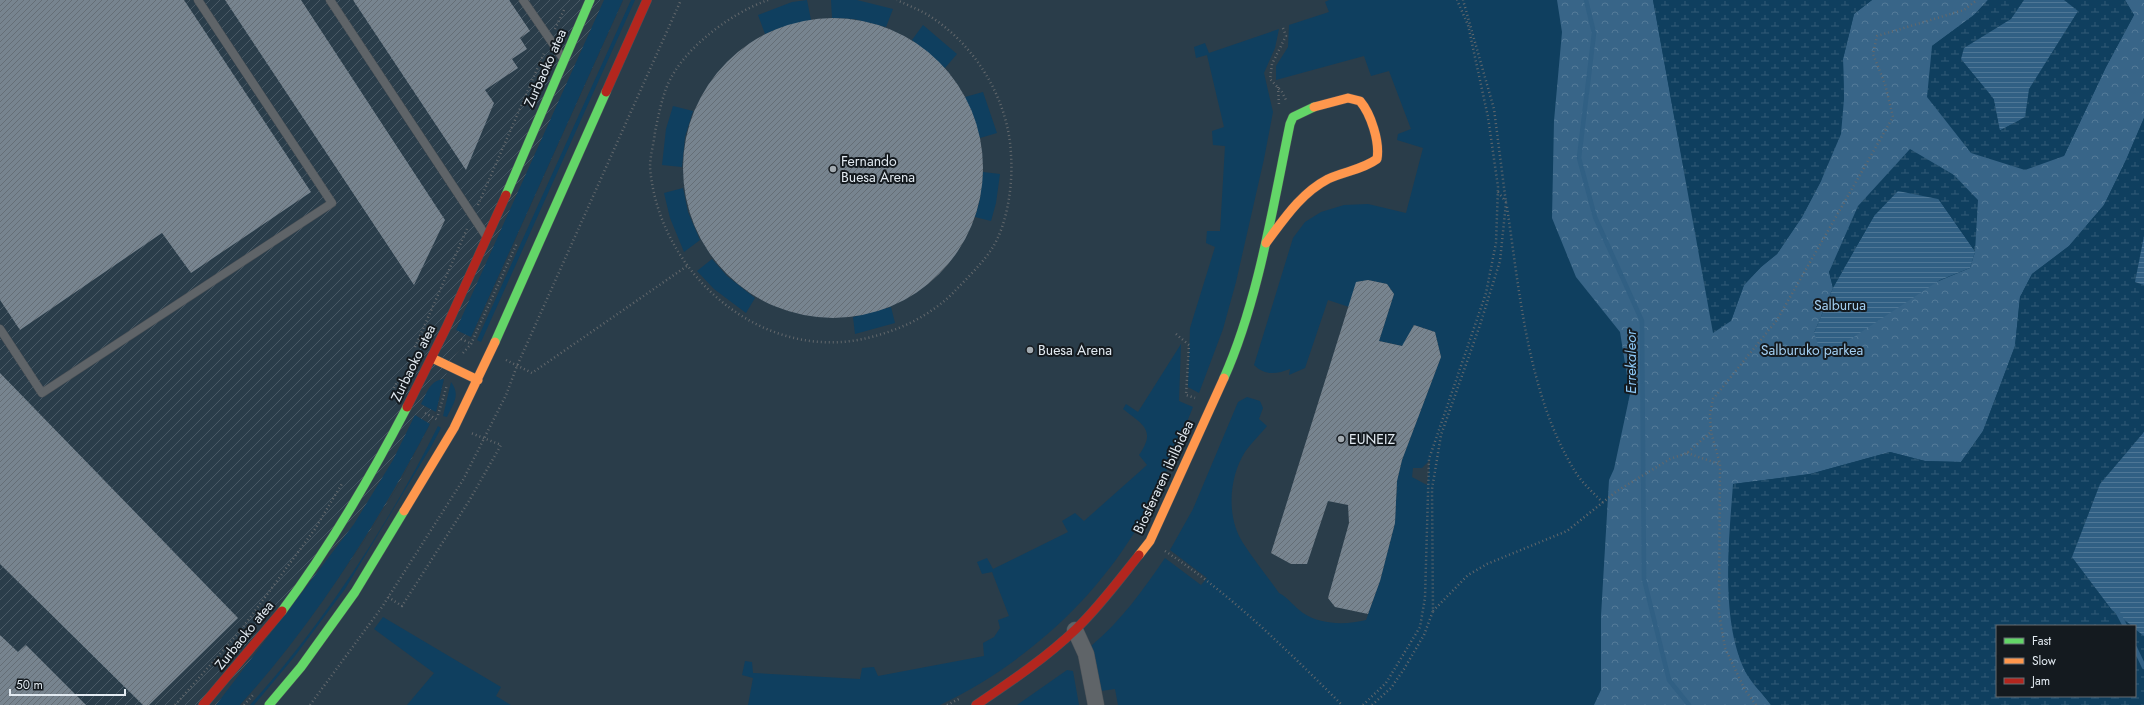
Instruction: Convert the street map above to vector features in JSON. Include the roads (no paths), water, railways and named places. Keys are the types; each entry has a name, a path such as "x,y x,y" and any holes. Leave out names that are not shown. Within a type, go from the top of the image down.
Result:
{"street":[{"name":"Zurbaoko atea","path":"204,705 238,667 291,598 346,519 409,404 445,331 590,0"},
{"path":"269,705 301,667 355,592 454,428 478,380 489,352 647,0"},
{"name":"Biosferaren ibilbidea","path":"976,705 1022,674 1075,630 1102,601 1150,541 1213,404 1243,326 1266,243 1290,124 1294,117 1299,113 1351,97 1360,100 1379,149 1377,159 1369,166 1327,180 1306,193 1266,243"},
{"path":"432,358 478,380"},
{"path":"1075,630 1086,654 1096,705"}],"lane":[{"path":"0,328 42,393 332,203 198,0"},
{"path":"330,0 487,237"},
{"path":"523,0 564,60"}],"waterway":[{"name":"Errekaleor","path":"1586,0 1594,33 1579,158 1595,217 1642,321 1644,579 1669,680 1689,705"},
{"path":"2117,611 2124,625"},
{"path":"2136,650 2144,667"}],"place":[{"name":"Fernando Buesa Arena","path":"833,169"},
{"name":"Buesa Arena","path":"1030,350"},
{"name":"EUNEIZ","path":"1341,439"}],"park label":[{"name":"Salburua","path":"1840,305"},
{"name":"Salburuko parkea","path":"1812,350"}]}
